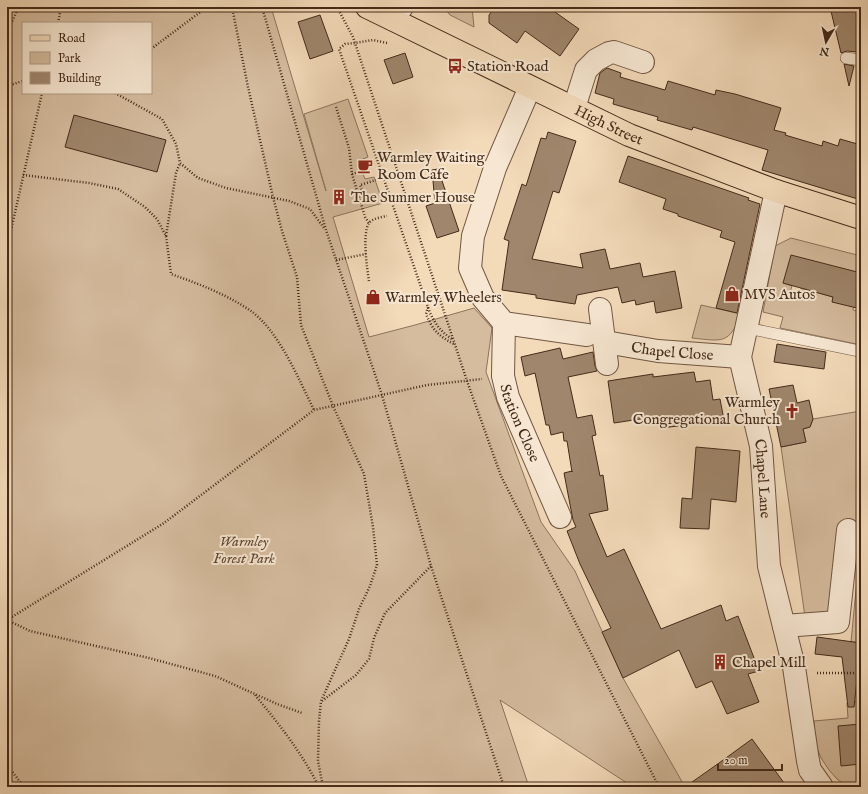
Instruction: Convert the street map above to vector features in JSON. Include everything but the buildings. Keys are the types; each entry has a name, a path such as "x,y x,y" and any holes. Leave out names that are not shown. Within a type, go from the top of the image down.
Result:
{"main road":[{"name":"High Street","path":"367,7 397,13 530,87 629,135 776,191 861,218"}],"street":[{"path":"574,108 586,70 596,60 614,52 643,62"},
{"path":"530,87 495,168 473,236 470,268 483,298 504,323 596,338"},
{"name":"Chapel Lane","path":"776,191 740,357 761,446 769,566 794,673 812,781"},
{"path":"600,309 596,338 607,364"},
{"name":"Station Close","path":"504,323 503,376 508,397 560,517"},
{"name":"Chapel Close","path":"596,338 658,351 740,357"},
{"path":"784,626 838,622 848,530"}],"lane":[{"path":"846,58 861,60"},
{"path":"747,328 859,351"}],"path":[{"path":"7,32 19,7"},
{"path":"58,22 61,7"},
{"path":"152,48 207,7"},
{"path":"232,7 248,87 273,197 297,277 301,325 333,406 364,474 373,527 377,564 349,639 321,701 318,760 323,787"},
{"path":"262,7 326,230 382,394 431,566 504,787"},
{"path":"339,7 338,9 356,44 453,340 501,476 659,787"},
{"path":"391,45 373,40 356,44 345,44 339,49 428,307 438,328 453,340"},
{"path":"7,86 22,81"},
{"path":"7,248 42,94"},
{"path":"117,94 162,119 176,144 180,163 176,173 166,236 171,274 217,291 252,312 270,331 291,364 314,410"},
{"path":"336,107 349,148 352,174 365,217 370,223"},
{"path":"180,163 198,178 226,188 273,197 310,209 326,230"},
{"path":"352,174 362,170"},
{"path":"23,175 89,183 118,189 144,207 157,219 166,236"},
{"path":"359,197 364,196 360,185 376,180"},
{"path":"369,281 366,254 367,231 370,223 374,220 387,216"},
{"path":"336,260 366,254"},
{"path":"428,307 426,314 430,325 439,335 455,345"},
{"path":"7,620 164,523 314,410 427,385 467,381"},
{"path":"321,701 356,676 369,659 374,638 385,614 431,566"},
{"path":"7,620 30,631 149,658 215,676 277,704 302,713"},
{"path":"7,681 11,667"},
{"path":"794,673 861,673"},
{"path":"253,693 284,730 310,768 319,787"},
{"path":"7,765 24,787"}],"green space":[{"name":"Warmley Forest Park","path":"7,7 271,7 326,191 304,114 348,99 368,157 358,161 365,179 374,177 383,203 333,217 369,337 474,308 492,328 486,372 541,522 575,571 623,678 685,787 633,787 500,700 529,787 7,787"},
{"path":"444,7 472,7 474,27 450,15"},
{"path":"791,238 861,256 861,274 783,283 792,286 790,292 798,294 801,288 854,303 853,310 861,312 861,345 780,328 783,317 763,312 775,246"},
{"path":"701,305 741,314 737,324 728,336 718,340 692,338"},
{"path":"861,411 861,522 844,527 833,615 805,617 781,447 806,442 803,429 810,427 813,419"},
{"path":"861,538 861,643 851,642"},
{"path":"861,701 861,787 848,787 837,779 821,758 815,743 814,721 848,718 847,703"}],"place":[{"name":"Station Road","path":"455,66"},
{"name":"Warmley Waiting Room Cafe","path":"365,166"},
{"name":"The Summer House","path":"339,197"},
{"name":"MVS Autos","path":"732,294"},
{"name":"Warmley Wheelers","path":"373,297"},
{"name":"Warmley Congregational Church","path":"792,411"},
{"name":"Chapel Mill","path":"720,662"}]}
